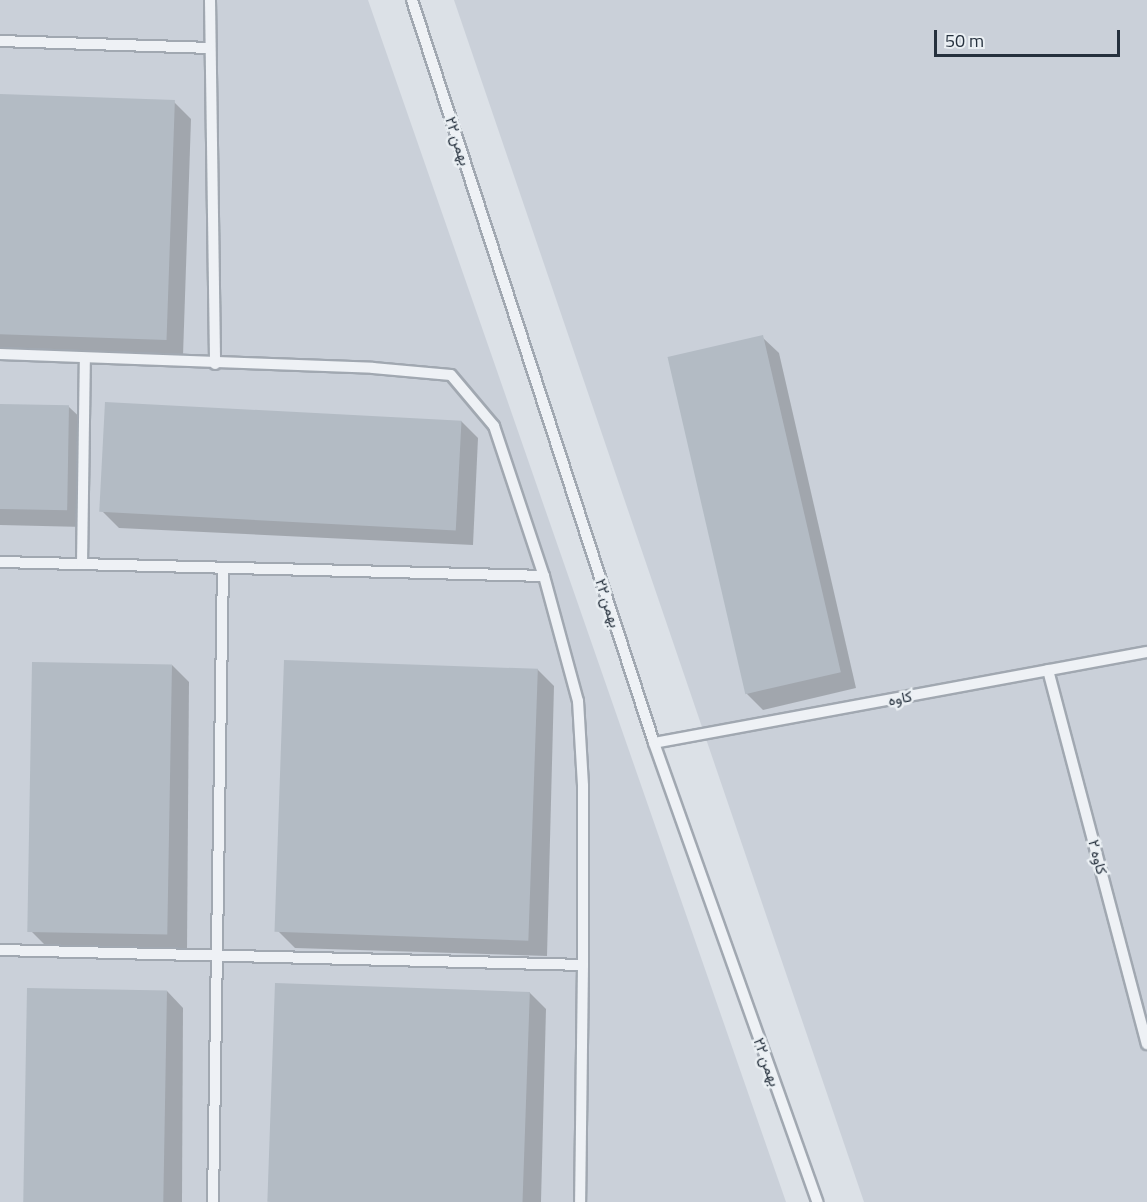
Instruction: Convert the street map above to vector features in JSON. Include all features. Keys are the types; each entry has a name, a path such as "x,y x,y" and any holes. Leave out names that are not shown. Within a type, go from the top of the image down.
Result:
{"lane":[{"path":"210,0 215,364"},
{"name":"۲۲ بهمن","path":"412,0 654,743 817,1202"},
{"path":"0,41 209,48"},
{"path":"0,354 215,364 373,368 451,375 494,426 544,576 578,701 583,786 584,965 580,1202"},
{"path":"82,564 85,358"},
{"path":"0,562 544,576"},
{"path":"213,1202 223,568"},
{"name":"کاوه","path":"654,743 1147,652"},
{"name":"کاوه ۲","path":"1048,670 1147,1044"},
{"path":"0,950 584,965"}],"shaded area":[{"path":"0,0 368,0 786,1202 0,1202"},
{"path":"454,0 1147,0 1147,1202 864,1202"}],"building":[{"path":"0,94 175,100 167,340 0,334"},
{"path":"763,335 841,672 745,694 668,357"},
{"path":"105,402 462,421 456,531 99,512"},
{"path":"0,404 69,405 67,510 0,509"},
{"path":"284,660 538,669 528,941 275,932"},
{"path":"32,662 172,664 167,934 27,932"},
{"path":"275,983 530,992 523,1202 267,1202"},
{"path":"27,988 167,990 163,1202 23,1202"}]}
